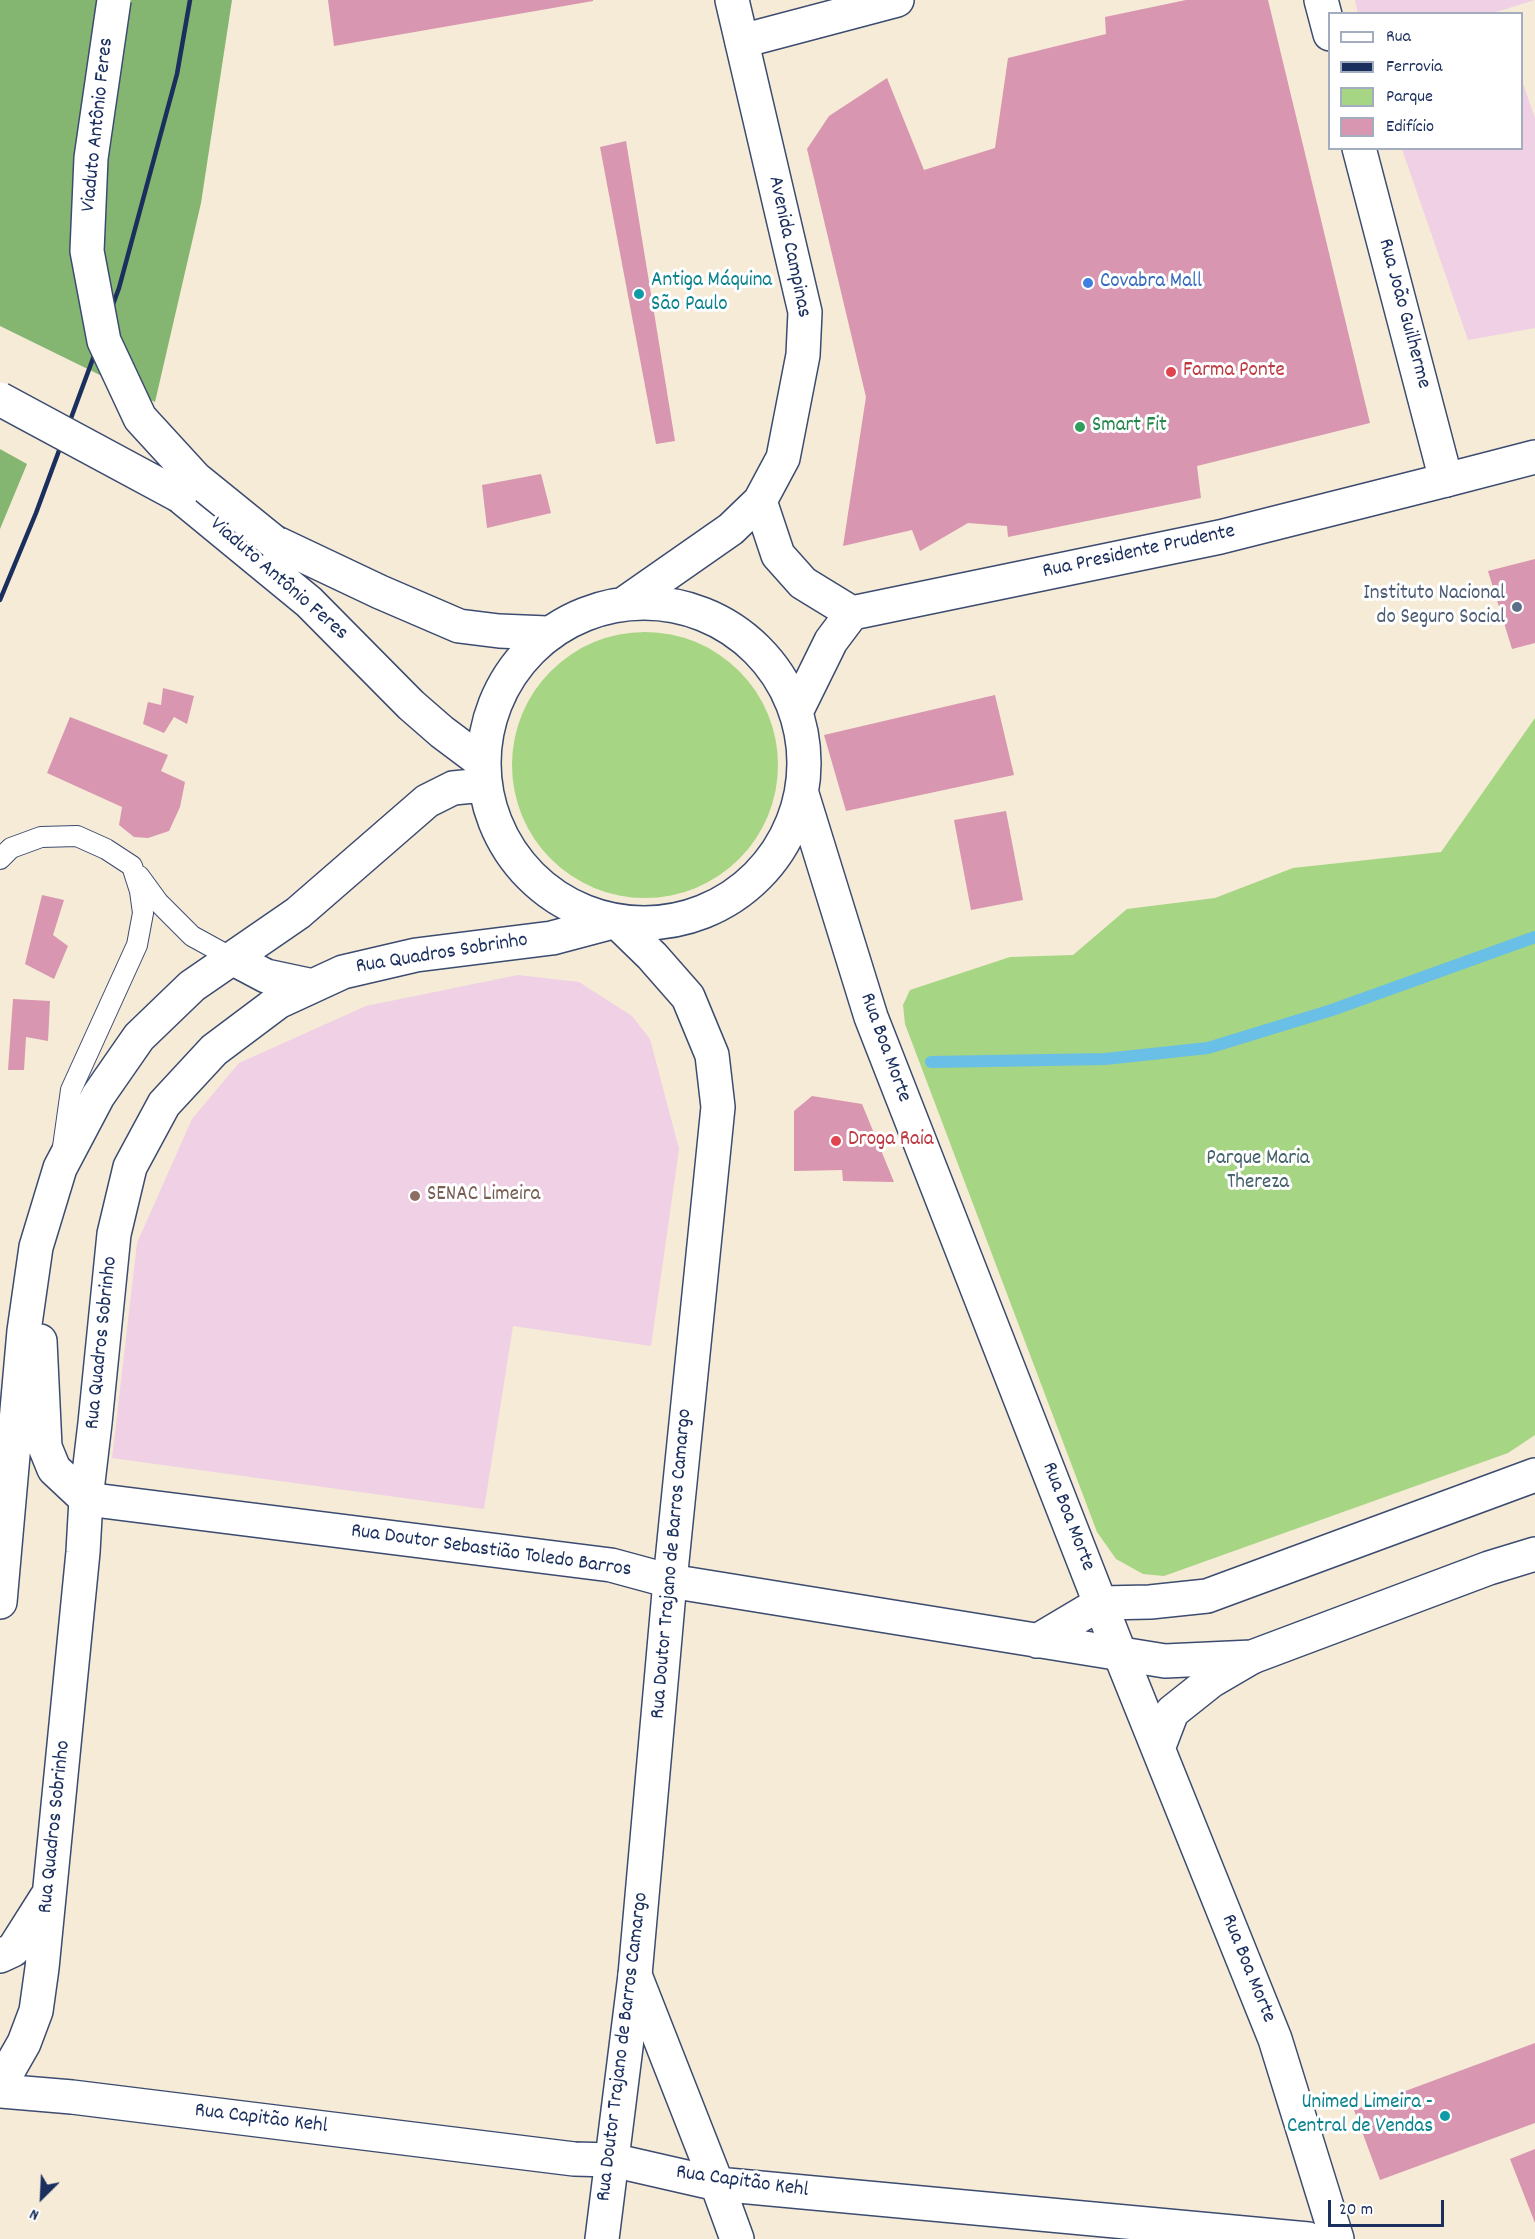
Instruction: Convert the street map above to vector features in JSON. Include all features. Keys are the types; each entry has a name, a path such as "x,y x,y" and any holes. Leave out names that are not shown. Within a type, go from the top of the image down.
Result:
{"main road":[{"name":"Viaduto Antônio Feres","path":"114,0 91,158 87,251 104,341 140,418 195,478 274,542"},
{"name":"Avenida Campinas","path":"625,603 730,530 760,501 783,458 803,355 805,312 732,0"},
{"path":"742,41 897,0"},
{"path":"1321,0 1328,30"},
{"name":"Rua João Guilherme","path":"1360,150 1446,480"},
{"name":"Viaduto Antônio Feres","path":"0,399 180,496 380,592 459,626 498,631 547,633"},
{"name":"Rua Presidente Prudente","path":"852,614 1220,537 1535,457"},
{"name":"Viaduto Antônio Feres","path":"180,496 309,602 483,774"},
{"path":"760,501 778,555 803,584 852,614 831,641 796,712"},
{"path":"625,603 668,604 711,616 748,640 777,673 796,712 805,753 802,794 789,833 766,867 735,895 698,914 658,923 616,921 572,906 539,885 513,856 494,822 483,774 490,713 512,669 547,633 584,613 625,603"},
{"path":"0,1602 24,1331 36,1247 60,1168 98,1096 139,1037 192,986 298,913 427,801 483,774"},
{"name":"Rua Boa Morte","path":"802,794 870,1017 1120,1654 1159,1746 1275,2039 1337,2239"},
{"name":"Rua Quadros Sobrinho","path":"0,2085 24,2043 36,2011 50,1892 83,1552 86,1498 114,1234 130,1167 164,1104 214,1050 278,1002 343,972 416,955 552,938 616,921"},
{"name":"Rua Doutor Trajano de Barros Camargo","path":"602,2239 635,1975 670,1581 718,1107 712,1055 688,997 652,956 616,921"},
{"path":"231,958 266,976 313,986"},
{"path":"36,1247 45,1447 54,1469 86,1498"},
{"path":"1037,1641 1101,1604 1207,1596 1535,1475"},
{"name":"Rua Doutor Sebastião Toledo Barros","path":"86,1498 611,1565 670,1581 1166,1661 1252,1658"},
{"path":"1159,1746 1172,1712 1211,1681 1252,1658 1489,1568 1535,1554"},
{"path":"0,1956 13,1950 50,1892"},
{"path":"635,1975 737,2239"},
{"name":"Rua Capitão Kehl","path":"0,2091 84,2098 574,2159 612,2160 717,2184 1308,2239"}],"lane":[{"path":"0,859 11,848 41,837 77,836 106,849 132,866 158,902 192,936 231,958"},
{"path":"60,1168 71,1090 137,945 143,913 140,891 132,866"}],"shaded area":[{"path":"1355,0 1535,0 1496,12 1358,12"},
{"path":"1523,84 1535,118 1535,328 1468,340 1402,150 1523,150"},
{"name":"SENAC Limeira","path":"518,975 579,982 632,1016 650,1039 679,1149 651,1346 513,1326 484,1509 112,1458 137,1243 192,1119 239,1063 366,1006"}],"green space":[{"path":"0,0 232,0 201,203 155,402 0,326"},
{"path":"0,449 27,464 0,529"},
{"path":"632,632 658,632 684,637 708,647 730,662 748,680 763,702 773,726 778,765 773,804 763,828 748,850 730,868 708,883 684,893 658,898 632,898 606,893 582,883 560,868 542,850 527,828 517,804 512,778 512,752 517,726 527,702 542,680 560,662 582,647 606,637"},
{"name":"Parque Maria Thereza","path":"1535,718 1535,1435 1508,1453 1164,1576 1143,1574 1116,1559 1097,1532 905,1024 903,1005 910,990 1010,957 1073,955 1127,909 1215,898 1293,868 1441,852"}],"building":[{"path":"328,0 593,0 593,1 334,46"},
{"name":"Covabra Mall","path":"1186,0 1268,0 1370,423 1197,466 1201,498 1008,537 1007,526 968,523 920,551 912,530 843,546 866,397 807,149 829,116 887,78 924,170 995,148 1008,58 1106,34 1105,17"},
{"name":"Antiga Máquina São Paulo","path":"626,141 675,441 656,444 600,147"},
{"path":"541,474 551,513 487,528 482,485"},
{"name":"Instituto Nacional do Seguro Social","path":"1535,559 1535,643 1512,649 1488,571"},
{"path":"163,688 194,696 187,724 174,717 164,733 143,724 148,702 161,705"},
{"path":"995,695 1014,775 846,811 824,735"},
{"path":"70,717 168,755 161,771 185,782 180,807 169,831 148,838 134,837 119,825 122,807 47,773"},
{"path":"1006,811 1023,900 971,910 954,820"},
{"path":"42,895 64,900 53,935 68,946 54,979 25,964"},
{"path":"13,999 50,1001 48,1041 26,1037 24,1070 8,1070"},
{"name":"Droga Raia","path":"812,1096 862,1104 894,1182 843,1181 842,1170 794,1171 794,1111"},
{"name":"Unimed Limeira - Central de Vendas","path":"1535,2043 1535,2123 1380,2180 1354,2110"},
{"path":"1535,2149 1535,2223 1510,2159"}],"waterway":[{"path":"931,1062 1105,1059 1208,1048 1332,1010 1535,937"}],"railway":[{"path":"0,600 36,513 119,288 177,74 190,0"}],"place":[{"name":"Covabra Mall","path":"1088,283"},
{"name":"Antiga Máquina São Paulo","path":"639,294"},
{"name":"Farma Ponte","path":"1171,372"},
{"name":"Smart Fit","path":"1080,427"},
{"name":"Instituto Nacional do Seguro Social","path":"1517,607"},
{"name":"Droga Raia","path":"836,1141"},
{"name":"SENAC Limeira","path":"415,1196"},
{"name":"Unimed Limeira - Central de Vendas","path":"1445,2116"}]}
